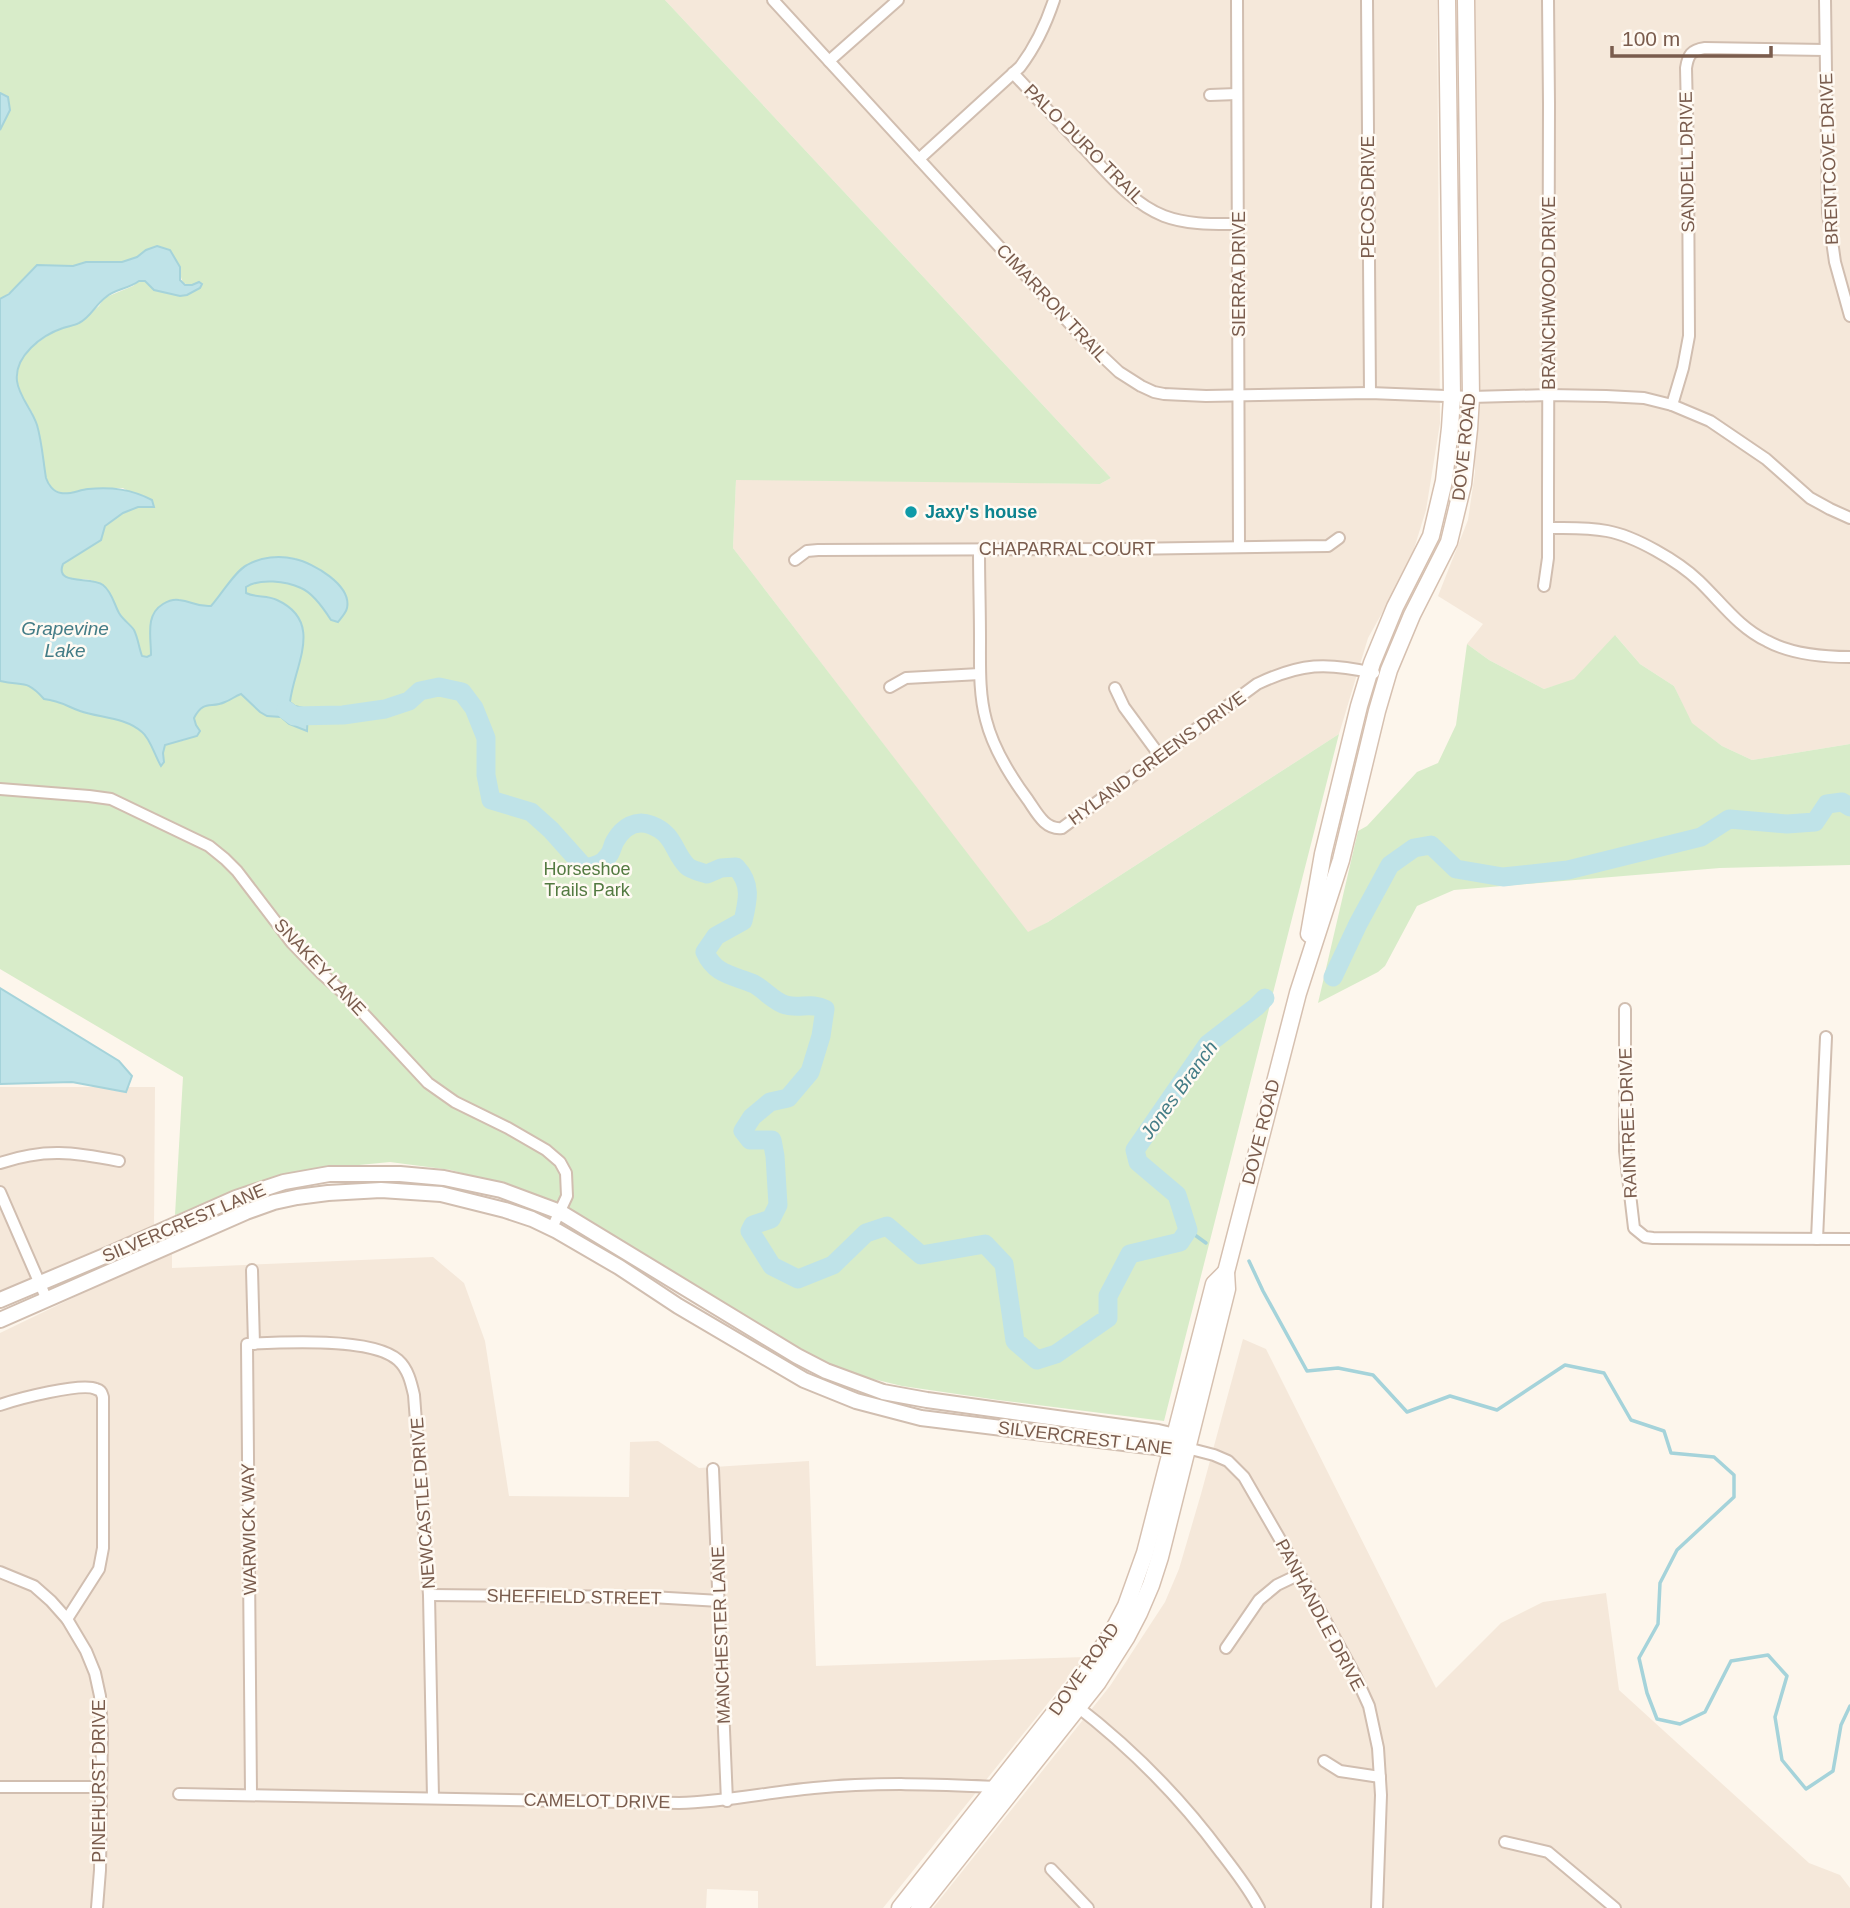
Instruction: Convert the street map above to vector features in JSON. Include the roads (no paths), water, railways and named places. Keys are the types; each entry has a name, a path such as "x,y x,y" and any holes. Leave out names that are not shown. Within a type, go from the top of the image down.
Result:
{"main road":[{"name":"DOVE ROAD","path":"1298,993 1323,854 1359,706 1369,671 1395,607 1431,536 1444,481 1452,397 1447,0"},
{"name":"DOVE ROAD","path":"900,1908 996,1787 1072,1702 1098,1682 1126,1638 1147,1594 1160,1557 1178,1445 1227,1289 1226,1272 1298,993 1341,860 1377,710 1412,615 1449,542 1463,484 1471,397 1466,0"},
{"path":"1395,607 1412,615"},
{"name":"DOVE ROAD","path":"919,1908 1014,1787 1072,1702"}],"street":[{"name":"CIMARRON TRAIL","path":"773,0 1084,340 1119,372 1153,392 1206,396 1370,393 1452,397 1549,395 1644,398 1672,405 1710,421 1766,458 1810,498 1850,518"},
{"path":"829,61 898,0"},
{"path":"919,159 1013,74 1030,54 1047,22 1054,0"},
{"name":"SIERRA DRIVE","path":"1237,0 1239,547"},
{"name":"PECOS DRIVE","path":"1367,0 1370,393"},
{"name":"BRANCHWOOD DRIVE","path":"1544,586 1548,558 1548,0"},
{"name":"BRENTCOVE DRIVE","path":"1825,0 1828,213 1835,262 1850,316"},
{"name":"SANDELL DRIVE","path":"1672,405 1689,336 1688,57 1691,52 1705,48 1825,50"},
{"name":"PALO DURO TRAIL","path":"1013,74 1120,186 1142,205 1178,220 1239,224"},
{"path":"1210,94 1237,94"},
{"path":"1548,528 1575,527 1625,536 1685,569 1732,616 1765,641 1811,654 1850,657"},
{"name":"CHAPARRAL COURT","path":"795,560 807,551 818,550 1328,546 1339,538"},
{"name":"HYLAND GREENS DRIVE","path":"979,550 981,699 986,723 1018,787 1040,817 1054,829 1062,828 1257,684 1308,666 1331,665 1388,676"},
{"path":"890,687 906,678 980,674"},
{"path":"1115,688 1124,707 1160,756"},
{"name":"SNAKEY LANE","path":"0,789 111,799 209,846 237,871 292,943 348,997 428,1083 455,1102 508,1128 560,1161 566,1173 567,1196 552,1228"},
{"name":"RAINTREE DRIVE","path":"1625,1009 1625,1151 1634,1228 1645,1237 1653,1238 1850,1240"},
{"path":"1817,1239 1826,1037"},
{"path":"0,1163 40,1153 83,1154 119,1161"},
{"name":"SILVERCREST LANE","path":"0,1300 236,1198 284,1182 329,1174 400,1174 444,1178 511,1194 560,1212 797,1356 859,1384 883,1392 927,1400 1158,1432 1178,1445"},
{"name":"SILVERCREST LANE","path":"0,1320 274,1202 328,1193 381,1190 441,1194 505,1210 552,1228 804,1380 856,1401 921,1418 1156,1447 1178,1445"},
{"path":"0,1192 47,1300"},
{"name":"WARWICK WAY","path":"251,1794 247,1344 254,1343 252,1270"},
{"name":"NEWCASTLE DRIVE","path":"254,1343 340,1343 366,1347 396,1357 409,1377 416,1411 429,1595 433,1798"},
{"path":"0,1405 85,1387 98,1390 103,1397 101,1561 99,1569 67,1619"},
{"name":"PANHANDLE DRIVE","path":"1178,1445 1228,1461 1244,1477 1300,1574 1369,1706 1378,1748 1380,1777 1377,1908"},
{"name":"MANCHESTER LANE","path":"713,1469 727,1801"},
{"name":"PINEHURST DRIVE","path":"0,1572 34,1586 67,1619 86,1651 95,1673 100,1696 101,1787 97,1908"},
{"path":"1226,1648 1259,1600 1277,1585 1300,1574"},
{"name":"SHEFFIELD STREET","path":"429,1595 651,1597 720,1601"},
{"path":"1072,1702 1170,1789 1211,1838 1259,1908"},
{"path":"1324,1761 1340,1771 1380,1777"},
{"name":"CAMELOT DRIVE","path":"179,1794 679,1803 727,1801 814,1788 919,1783 1014,1787"},
{"path":"0,1787 101,1787"},
{"path":"1505,1842 1548,1852 1615,1908"},
{"path":"1051,1869 1087,1908"}],"water":[{"path":"0,93 8,97 10,110 0,130"},
{"name":"Grapevine Lake","path":"157,246 170,250 180,267 180,280 185,285 199,282 202,284 200,288 180,296 154,290 145,281 139,281 113,292 83,320 38,341 25,355 17,372 20,392 37,425 46,478 53,489 64,493 105,488 121,490 152,500 154,507 138,507 123,513 105,526 101,540 63,564 64,575 103,585 121,615 134,630 142,656 147,657 151,655 151,620 157,609 175,600 211,606 238,572 258,560 283,557 311,565 330,576 344,591 347,599 346,610 338,622 331,620 310,594 295,586 266,582 246,587 246,593 277,600 292,609 300,620 303,646 290,702 308,709 307,731 289,724 281,717 267,716 241,694 220,704 201,708 194,718 200,731 197,736 165,745 164,762 161,766 148,738 135,727 44,699 24,684 0,681 0,299 9,294 37,265 73,266 86,262 122,262"},
{"path":"0,988 119,1061 132,1076 126,1092 72,1082 0,1084"}],"waterway":[{"name":"Jones Branch","path":"286,710 294,716 343,715 385,709 409,701 420,691 439,687 462,692 474,708 486,738 486,775 491,800 531,812 585,868 603,861 622,832 640,823 651,825 665,833 682,861 691,869 707,874 721,868 736,867 747,886 743,921 716,936 705,952 709,960 719,970 754,984 782,1003 825,1009 821,1036 810,1072 788,1098 770,1102 752,1117 743,1131 750,1140 772,1140 775,1156 778,1205 771,1219 753,1225 750,1231 772,1266 798,1279 833,1265 866,1233 887,1226 921,1255 985,1244 1004,1264 1015,1341 1037,1360 1056,1354 1108,1318 1108,1296 1130,1254 1180,1242 1188,1230 1177,1195 1138,1162 1135,1150 1208,1044 1265,998"},
{"name":"Jones Branch","path":"1333,977 1390,865 1414,848 1431,845 1456,869 1503,877 1568,870 1701,837 1729,819 1787,824 1815,822 1827,804 1842,802 1850,807"},
{"path":"1188,1230 1206,1243"},
{"path":"1249,1261 1307,1371 1338,1368 1373,1375 1407,1412 1450,1396 1497,1410 1565,1365 1604,1373 1631,1420 1664,1431 1671,1453 1714,1457 1734,1475 1734,1497 1677,1550 1660,1583 1658,1624 1639,1658 1647,1693 1657,1719 1680,1724 1705,1712 1731,1661 1768,1655 1787,1676 1775,1717 1782,1760 1806,1789 1833,1771 1841,1725 1850,1706"}],"place":[{"name":"Jaxy's house","path":"911,512"}],"park label":[{"name":"Horseshoe Trails Park","path":"587,879"}]}
